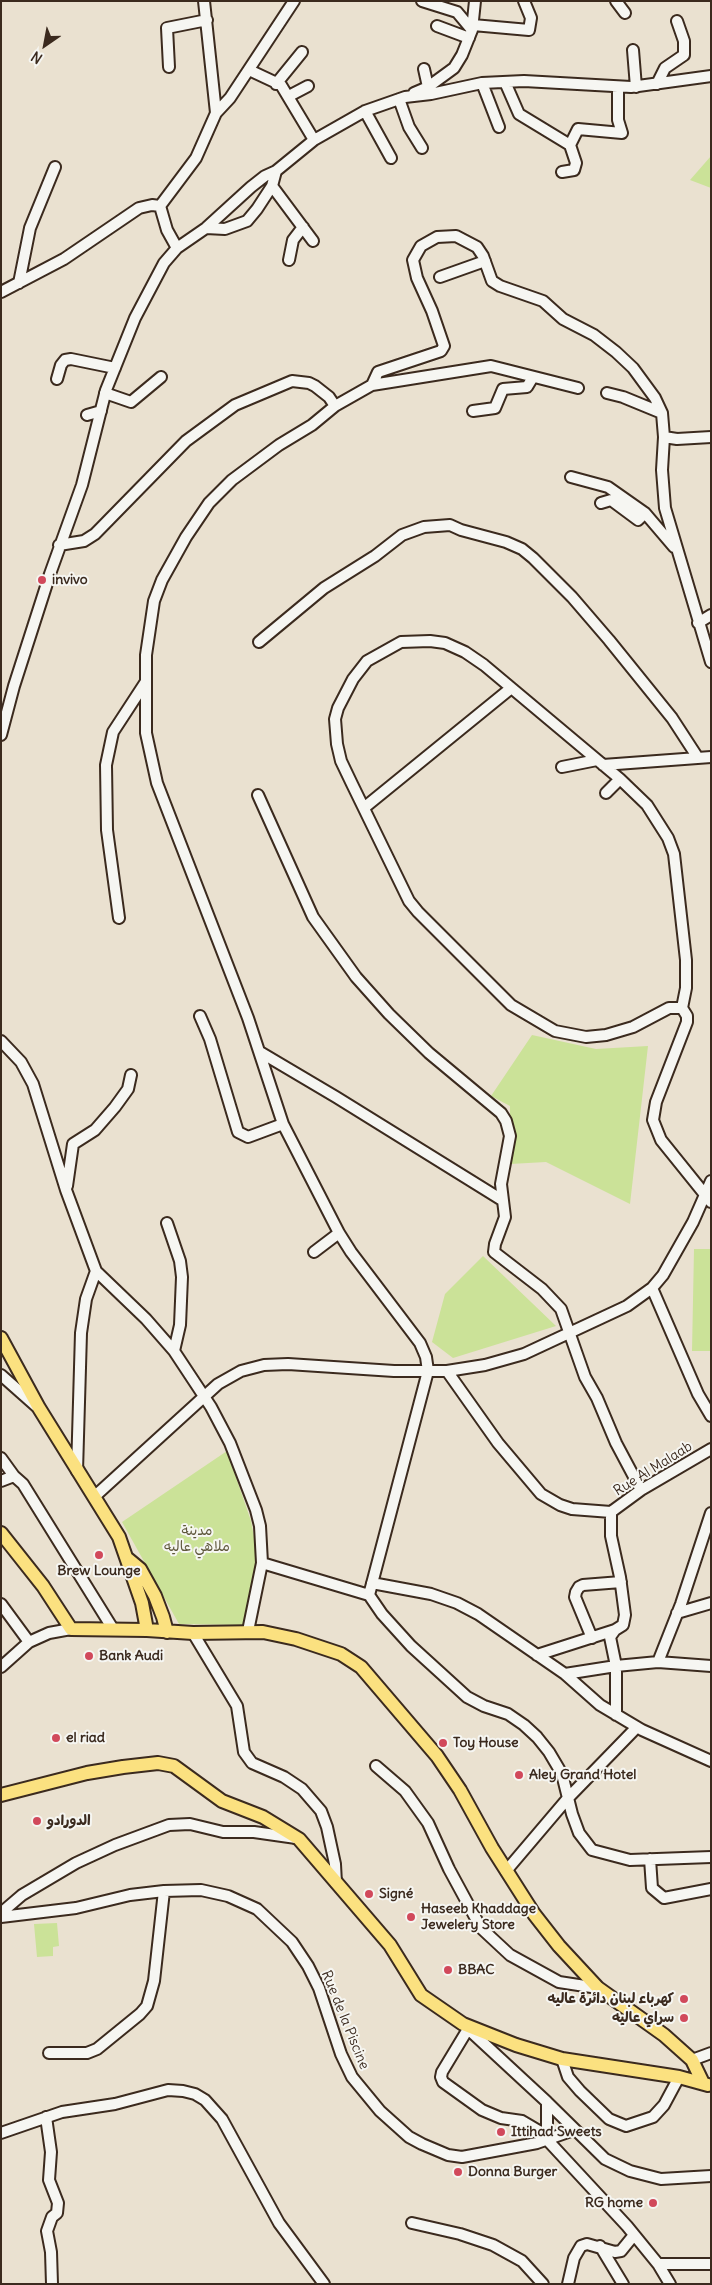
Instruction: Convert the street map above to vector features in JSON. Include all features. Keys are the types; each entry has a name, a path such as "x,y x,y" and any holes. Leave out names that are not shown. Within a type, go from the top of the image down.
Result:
{"main road":[{"path":"1,1338 38,1408 119,1537 142,1603 147,1630"},
{"path":"1,1533 43,1586 71,1629 193,1633 248,1631 280,1635 341,1654 361,1667 437,1756 460,1790 506,1871 534,1914 559,1946 598,1988 664,2036 692,2060 707,2085"},
{"path":"128,1559 140,1570 157,1601 167,1632"},
{"path":"142,1603 157,1601"},
{"path":"1,1794 87,1773 164,1763 174,1766 222,1801 263,1817 299,1839 390,1945 421,1995 465,2027 516,2046 562,2058 679,2077 707,2085"}],"street":[{"path":"204,1 216,113"},
{"path":"160,206 196,158 216,113 230,98 294,1"},
{"path":"422,1 457,12 471,31"},
{"path":"1,735 14,686 60,545 82,485 105,393 148,293 164,263 177,248 206,228 251,187 314,140 365,111 428,87 454,68 471,31 475,1"},
{"path":"437,26 471,31 529,30 531,18 524,1"},
{"path":"616,1 625,13"},
{"path":"169,67 167,28 207,20"},
{"path":"657,84 664,68 684,55 684,41 677,21"},
{"path":"632,50 636,86"},
{"path":"276,84 302,52"},
{"path":"424,69 428,87"},
{"path":"248,70 281,85 314,140"},
{"path":"402,98 482,83 524,81 618,87 657,84 711,76"},
{"path":"505,82 519,114 570,145 576,163 574,170 562,172"},
{"path":"482,83 499,126"},
{"path":"288,96 308,86"},
{"path":"570,145 578,129 622,133 618,120 618,87"},
{"path":"402,98 409,127 422,148"},
{"path":"365,111 391,158"},
{"path":"19,283 30,228 55,167"},
{"path":"206,228 225,229 246,220 257,209 272,186 276,170"},
{"path":"272,186 313,241"},
{"path":"1,292 64,259 139,208 152,205 160,206"},
{"path":"160,206 167,230 177,248"},
{"path":"289,260 293,240 303,227"},
{"path":"372,385 378,372 441,351 444,346 412,260 416,252 437,237 456,236 477,247 492,280 500,286 543,300 563,319 594,335 616,352 633,368 662,412 664,437 663,494 670,528 710,656"},
{"path":"440,277 485,262"},
{"path":"57,379 61,365 65,360 71,359 115,368"},
{"path":"463,371 468,360"},
{"path":"369,1595 428,1371 426,1358 420,1343 351,1252 283,1124 260,1052 157,783 146,733 145,682 148,636 154,601 166,572 195,523 209,503 232,480 279,444 312,425 335,406 372,385 491,366 578,388"},
{"path":"473,411 495,408 503,389 527,387 533,376"},
{"path":"105,393 131,402 161,377"},
{"path":"60,545 84,542 95,534 186,441 235,405 292,381 309,383 315,386 329,397 335,406"},
{"path":"607,392 662,412"},
{"path":"87,415 101,411"},
{"path":"664,437 676,439 711,437"},
{"path":"571,476 608,487 645,513 678,551"},
{"path":"601,503 611,500 638,520 645,513"},
{"path":"259,642 324,588 375,556 402,535 424,528 450,525 462,530 497,538 522,549 533,558 572,597 609,640 672,718 698,758"},
{"path":"698,622 711,615"},
{"path":"682,1008 669,1008 625,1030 606,1035 586,1037 555,1031 530,1018 511,1005 418,912 409,901 341,761 337,744 335,719 353,679 367,661 401,642 430,641 445,643 465,652 484,665 510,689 620,779 647,805 668,838 674,854 686,960 686,988 682,1008 687,1016 686,1029 656,1102 653,1120 661,1140 708,1199"},
{"path":"119,918 107,830 106,765 113,732 145,682"},
{"path":"365,807 510,689"},
{"path":"562,768 600,763 711,757"},
{"path":"606,793 620,779"},
{"path":"258,795 312,917 356,978 429,1053 501,1113 506,1121 510,1136 500,1184 505,1217 494,1252 554,1301 562,1310 568,1333 585,1377 597,1398 616,1444 641,1490"},
{"path":"200,1016 210,1039 235,1129 240,1134 248,1137 283,1124"},
{"path":"1,1040 21,1062 33,1084 66,1190 96,1271 146,1319 174,1351 204,1396 230,1443 245,1478 260,1526 262,1563 248,1631"},
{"path":"260,1052 502,1200"},
{"path":"66,1190 73,1144 95,1130 115,1107 128,1089 131,1075"},
{"path":"94,1497 204,1396 241,1370 264,1365 288,1364 394,1371 447,1371 485,1365 524,1354 627,1306 652,1288 663,1275 708,1199 711,1182"},
{"path":"167,1223 180,1261 182,1277 180,1325 174,1351"},
{"path":"314,1252 339,1232"},
{"path":"77,1472 81,1333 88,1292 96,1271"},
{"path":"652,1288 698,1394 711,1416"},
{"path":"447,1371 498,1443 541,1494 560,1505 572,1509 611,1512 611,1536 621,1582 625,1615 623,1624 614,1630 592,1638 537,1655"},
{"path":"1,1375 38,1408"},
{"name":"Rue Al Malaab","path":"611,1512 641,1490 711,1449"},
{"path":"1,1458 33,1498 113,1629"},
{"path":"1,1481 14,1476"},
{"path":"658,1662 708,1530 711,1513"},
{"path":"262,1563 369,1595 382,1614 411,1646 467,1697 484,1706 508,1714 524,1725 549,1752 562,1774 579,1833 592,1850 630,1860 711,1857"},
{"path":"592,1638 575,1597 576,1592 583,1585 621,1582"},
{"path":"372,1583 431,1594 457,1603 478,1614 565,1674 600,1705 638,1727 711,1761"},
{"path":"677,1613 711,1603"},
{"path":"1,1604 29,1642"},
{"path":"1,1667 29,1642 49,1633 71,1629"},
{"path":"614,1630 610,1637 610,1645 616,1666 616,1715"},
{"path":"193,1633 237,1706 244,1752 252,1763 302,1789 321,1811 336,1864 336,1883"},
{"path":"565,1674 658,1662 711,1666"},
{"path":"506,1871 568,1798 638,1727"},
{"path":"376,1766 405,1791 428,1823 449,1869 481,1928 510,1955 559,1982 598,1988"},
{"path":"1,1915 22,1895 76,1863 122,1841 169,1824 190,1824 223,1832 254,1832 299,1839"},
{"path":"650,1859 652,1888 664,1898 711,1889"},
{"name":"Rue de la Piscine","path":"1,1915 76,1908 130,1895 164,1891 201,1890 228,1896 257,1909 292,1942 308,1966 319,1988 341,2054 352,2077 380,2111 409,2137 448,2155 462,2156 512,2149 547,2140 574,2130"},
{"path":"49,2053 87,2053 97,2049 140,2014 147,2006 154,1981 164,1891"},
{"path":"670,2284 658,2264 634,2235 547,2140 528,2124 502,2118 477,2107 444,2082 441,2077 442,2072 465,2027 547,2102 605,2159 630,2171 661,2179 711,2176"},
{"path":"692,2060 711,2053"},
{"path":"562,2058 568,2076 580,2091 609,2119 626,2126 652,2117 664,2105 679,2077"},
{"path":"1,2133 62,2112 115,2104 168,2090 183,2091 205,2100 230,2130 262,2195 279,2223 324,2284"},
{"path":"547,2102 547,2140"},
{"path":"46,2117 50,2152 49,2180 58,2204 57,2213 52,2217 47,2231 51,2252 52,2284"},
{"path":"412,2223 460,2234 493,2245 522,2261 544,2284"},
{"path":"568,2284 574,2258 581,2246 587,2244 600,2246 616,2252 621,2251 634,2235"},
{"path":"600,2246 623,2284"},
{"path":"658,2264 711,2264"}],"green space":[{"path":"711,156 711,188 690,180"},
{"path":"532,1035 596,1049 648,1046 630,1204 546,1162 510,1164 510,1106 491,1096"},
{"path":"694,1249 711,1249 711,1351 692,1351"},
{"path":"483,1256 556,1326 453,1358 432,1342 445,1294"},
{"name":"مدينة ملاهي عاليه","path":"227,1451 251,1521 258,1558 245,1625 179,1624 122,1522"},
{"path":"57,1923 59,1946 53,1947 53,1956 37,1957 34,1924"}],"place":[{"name":"invivo","path":"42,580"},
{"name":"Brew Lounge","path":"99,1555"},
{"name":"Bank Audi","path":"89,1656"},
{"name":"el riad","path":"56,1738"},
{"name":"Toy House","path":"443,1743"},
{"name":"Aley Grand Hotel","path":"519,1775"},
{"name":"الدورادو","path":"37,1821"},
{"name":"Signé","path":"369,1894"},
{"name":"Haseeb Khaddage Jewelery Store","path":"411,1917"},
{"name":"BBAC","path":"448,1970"},
{"name":"كهرباء لبنان دائرة عاليه","path":"684,1999"},
{"name":"سراي عاليه","path":"684,2018"},
{"name":"Ittihad Sweets","path":"501,2132"},
{"name":"Donna Burger","path":"458,2172"},
{"name":"RG home","path":"653,2203"}]}
